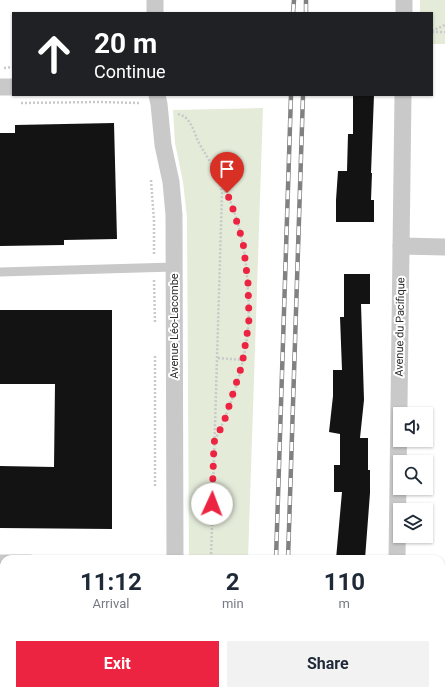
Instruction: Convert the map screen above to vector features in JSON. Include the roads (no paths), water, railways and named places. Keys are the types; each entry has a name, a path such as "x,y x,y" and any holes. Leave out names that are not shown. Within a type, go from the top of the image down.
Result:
{"street":[{"path":"155,0 155,12"},
{"path":"404,0 404,12"},
{"path":"0,87 12,94"},
{"name":"Avenue Léo-Lacombe","path":"157,96 160,108 163,145 172,190 174,215 175,555"},
{"name":"Avenue du Pacifique","path":"397,555 403,96"},
{"path":"401,246 445,247"}],"lane":[{"path":"0,272 174,267"}],"railway":[{"path":"293,12 294,0"},
{"path":"306,0 306,12"},
{"path":"276,555 291,96"},
{"path":"288,555 303,96"}]}
